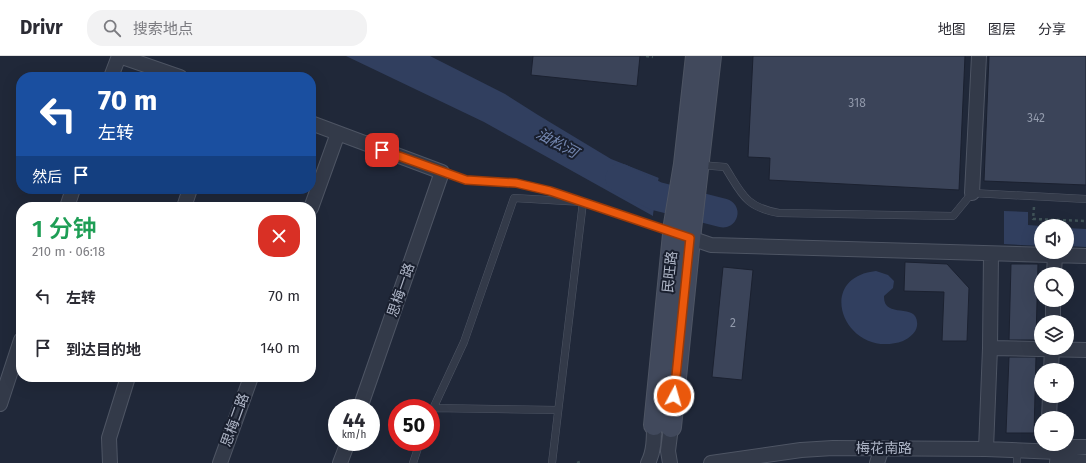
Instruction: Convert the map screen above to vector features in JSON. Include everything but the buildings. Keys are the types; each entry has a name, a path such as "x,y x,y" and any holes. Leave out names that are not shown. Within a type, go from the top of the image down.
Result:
{"main road":[{"name":"民旺路","path":"691,171 696,56"},
{"name":"民旺路","path":"663,426 682,231 711,56"}],"street":[{"path":"113,72 119,56 165,72"},
{"path":"972,193 979,56"},
{"path":"316,125 442,172"},
{"path":"313,202 338,133"},
{"name":"思梅一路","path":"363,399 442,172"},
{"path":"682,231 711,245 1034,255"},
{"path":"986,449 990,348 991,254"},
{"path":"1074,256 1086,256"},
{"path":"990,348 1034,349"},
{"path":"1074,350 1086,350"},
{"path":"0,404 16,355"},
{"path":"110,463 109,438 126,382"},
{"name":"思梅二路","path":"220,463 249,382"},
{"name":"民旺路","path":"648,463 652,449 663,426"},
{"name":"民旺路","path":"663,426 670,463"},
{"path":"1086,447 1067,447 1058,458 1086,462"},
{"name":"梅花南路","path":"712,463 807,450 833,448 986,449 1017,457 1058,458"},
{"path":"877,463 882,448"},
{"path":"340,463 345,451"}],"lane":[{"path":"691,171 725,167 747,200 756,207 779,213 953,216 972,193 1086,199"},
{"path":"442,172 466,180 516,183 550,191 682,231"},
{"path":"438,399 464,342 514,198 583,202"},
{"path":"552,463 583,202"},
{"path":"440,411 558,410"},
{"path":"413,463 417,451"}],"path":[{"path":"646,56 653,57"},
{"path":"1034,197 1033,218 1086,221"}],"water":[{"path":"346,56 430,56 505,94 611,159 659,178 653,216 484,122"},
{"path":"1004,211 1028,212 1028,225 1034,225 1034,246 1004,244"},
{"path":"1074,228 1086,229 1086,247 1074,246"},
{"path":"876,271 888,275 894,281 893,288 884,296 885,303 889,308 908,312 913,314 916,318 917,326 914,333 903,341 883,344 866,339 853,329 844,316 841,301 845,288 856,277"}],"pier":[{"path":"659,176 661,178 654,217 653,216"}],"waterway":[{"name":"油松河","path":"620,178 656,196 723,213"}],"route":[{"path":"382,150 466,180 516,183 550,191 690,238 674,396"}]}
